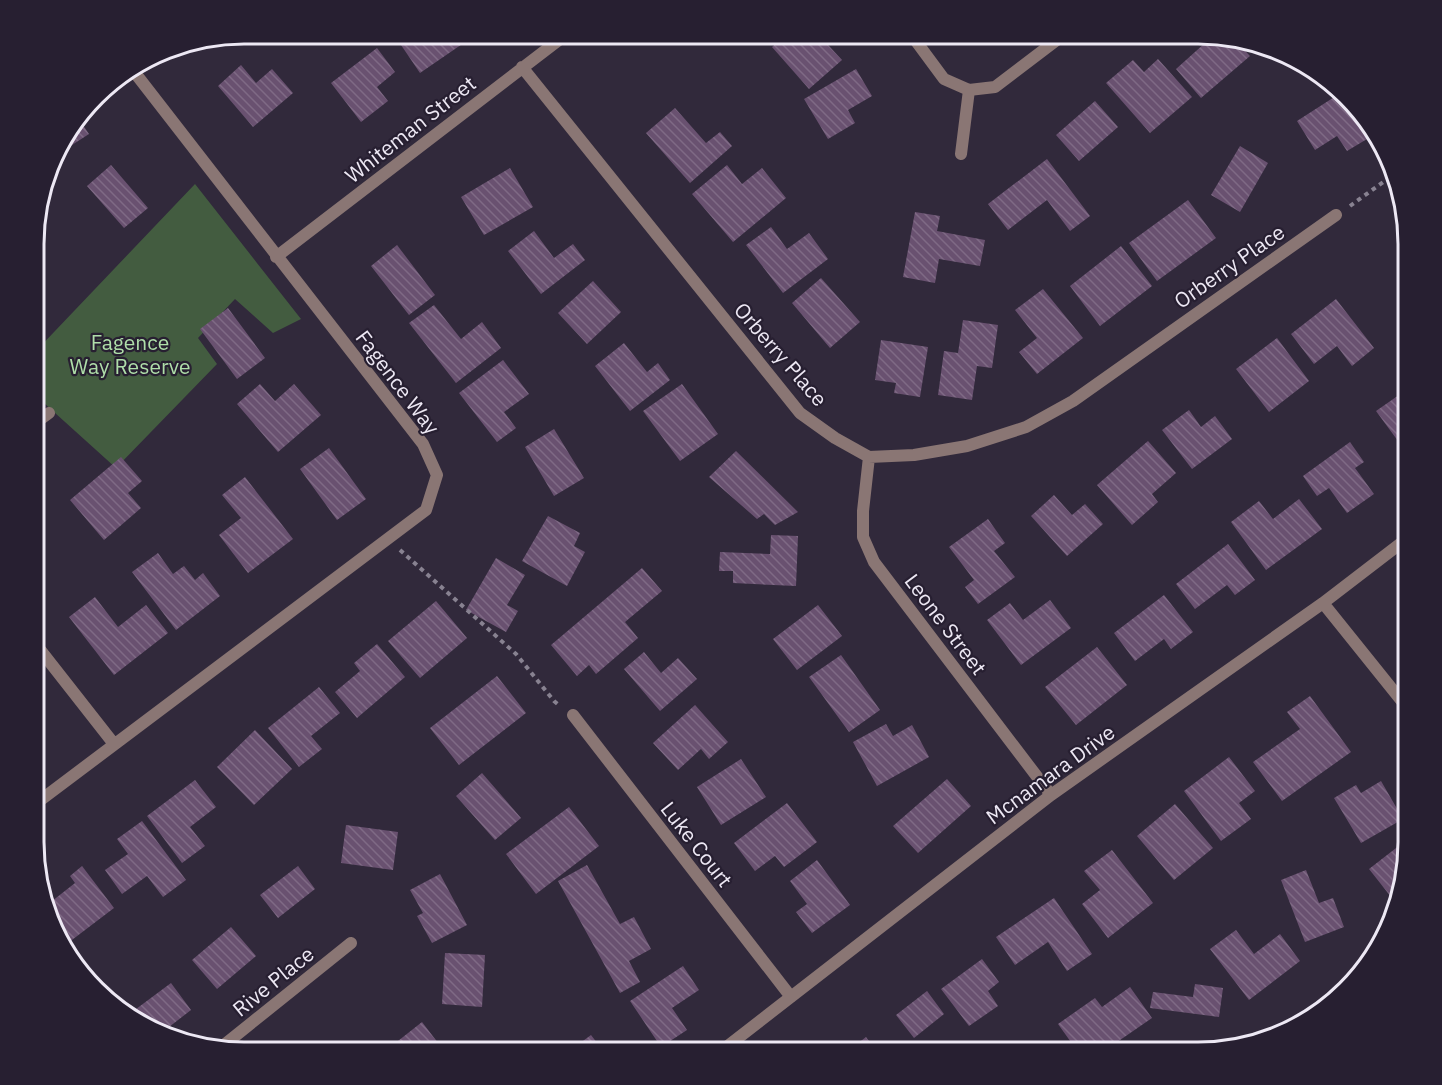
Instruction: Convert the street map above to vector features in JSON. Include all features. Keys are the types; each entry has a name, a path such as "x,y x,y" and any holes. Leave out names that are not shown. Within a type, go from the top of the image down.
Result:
{"street":[{"name":"Whiteman Street","path":"276,257 553,44"},
{"path":"918,44 944,79 969,90 995,87 1052,44"},
{"name":"Orberry Place","path":"522,67 800,413 835,438 869,457 915,455 967,446 1026,427 1073,401 1336,215"},
{"name":"Fagence Way","path":"44,797 426,510 437,475 423,444 136,75"},
{"path":"960,154 969,90"},
{"path":"44,417 49,413"},
{"name":"Leone Street","path":"869,457 863,511 863,537 874,562 1051,795"},
{"name":"Mcnamara Drive","path":"734,1042 1051,795 1323,603 1398,545"},
{"path":"1323,603 1398,696"},
{"path":"44,655 114,744"},
{"name":"Luke Court","path":"573,715 791,997"},
{"name":"Rive Place","path":"229,1041 351,943"}],"path":[{"path":"1336,215 1387,179"},
{"path":"390,537 404,556 516,654 554,701 573,715"}],"green space":[{"name":"Fagence Way Reserve","path":"195,184 301,319 273,333 235,299 198,338 217,364 116,468 44,403 44,343"}],"building":[{"path":"402,44 462,44 420,73"},
{"path":"775,44 827,44 842,60 809,89 772,47"},
{"path":"1204,44 1243,48 1250,56 1201,98 1176,69"},
{"path":"377,48 395,72 377,87 388,101 361,122 331,83"},
{"path":"1158,59 1192,97 1150,133 1106,83 1133,60 1144,72"},
{"path":"241,65 256,83 272,69 293,93 253,127 218,86"},
{"path":"856,69 872,96 848,110 855,123 828,139 804,99"},
{"path":"1335,97 1349,111 1367,139 1347,151 1337,136 1315,150 1297,121"},
{"path":"1095,101 1118,127 1079,161 1056,135"},
{"path":"675,108 706,143 720,132 732,146 690,183 646,133"},
{"path":"83,125 89,134 68,148"},
{"path":"1240,146 1268,163 1240,212 1211,195"},
{"path":"1047,159 1090,216 1070,231 1047,200 1008,230 988,204"},
{"path":"111,165 148,208 124,228 87,186"},
{"path":"727,165 742,184 762,168 786,198 733,242 692,194"},
{"path":"510,168 533,207 484,235 461,197"},
{"path":"1188,200 1216,238 1157,281 1129,243"},
{"path":"915,212 940,216 937,231 985,240 980,266 939,259 935,283 903,277"},
{"path":"771,227 787,249 809,233 828,259 783,293 746,245"},
{"path":"534,231 554,258 573,244 585,260 541,294 508,251"},
{"path":"397,245 435,295 409,315 371,266"},
{"path":"1121,246 1152,286 1100,326 1070,286"},
{"path":"821,278 860,322 830,348 792,303"},
{"path":"593,281 621,312 587,344 558,313"},
{"path":"1043,289 1083,338 1037,374 1019,352 1037,338 1015,310"},
{"path":"1336,299 1374,348 1352,366 1337,346 1314,364 1291,334"},
{"path":"434,305 461,339 482,322 501,348 456,383 409,323"},
{"path":"228,308 265,358 237,379 200,329"},
{"path":"963,320 998,325 992,368 977,366 972,400 938,395 944,351 958,353"},
{"path":"1277,338 1309,381 1269,412 1236,369"},
{"path":"881,340 928,347 920,397 894,393 896,383 875,380"},
{"path":"624,343 647,372 658,363 670,380 630,411 595,366"},
{"path":"503,360 529,394 504,412 516,428 497,442 459,393"},
{"path":"260,384 275,401 294,384 321,415 278,452 237,404"},
{"path":"682,384 718,434 680,461 643,411"},
{"path":"1398,396 1398,441 1376,411"},
{"path":"1189,410 1201,427 1215,416 1232,439 1192,469 1162,430"},
{"path":"554,429 584,478 554,496 525,447"},
{"path":"1148,441 1176,473 1152,494 1158,502 1132,525 1097,485"},
{"path":"1350,442 1364,462 1355,468 1374,494 1347,513 1329,488 1317,496 1303,476"},
{"path":"329,448 366,499 337,520 300,469"},
{"path":"736,451 798,512 775,525 764,514 757,519 709,477"},
{"path":"121,457 142,481 128,493 141,508 104,540 70,500"},
{"path":"245,477 293,539 248,573 219,535 241,518 222,495"},
{"path":"1054,495 1072,515 1085,504 1103,524 1067,556 1031,516"},
{"path":"1299,499 1322,529 1266,570 1231,522 1259,501 1273,519"},
{"path":"548,516 580,533 574,546 585,552 567,586 522,561"},
{"path":"988,519 1005,543 994,551 1015,577 978,604 965,587 974,580 949,547"},
{"path":"771,535 798,536 796,586 733,583 733,571 719,571 720,552 770,554"},
{"path":"1228,544 1255,580 1235,595 1227,585 1195,609 1176,584"},
{"path":"158,553 173,574 184,566 195,580 203,573 220,596 176,630 132,572"},
{"path":"496,558 525,575 507,605 518,611 506,632 466,610"},
{"path":"642,568 662,591 625,622 638,638 596,674 589,665 577,676 551,645"},
{"path":"1164,595 1193,632 1171,649 1164,639 1135,661 1114,633"},
{"path":"95,597 118,627 146,605 168,633 114,675 69,617"},
{"path":"1050,600 1071,628 1021,665 987,620 1010,603 1023,620"},
{"path":"436,601 467,638 420,678 388,641"},
{"path":"818,605 842,636 797,670 773,639"},
{"path":"377,644 405,677 357,718 335,692 360,671 354,663"},
{"path":"1097,647 1127,685 1076,725 1045,687"},
{"path":"644,652 661,673 678,658 697,679 660,711 624,669"},
{"path":"841,655 880,710 849,732 809,677"},
{"path":"497,676 526,713 459,765 430,728"},
{"path":"319,687 340,713 311,736 322,749 299,767 268,728"},
{"path":"1310,696 1351,752 1282,801 1253,762 1300,729 1287,712"},
{"path":"695,705 728,742 709,759 701,749 678,770 653,743"},
{"path":"886,724 893,736 912,725 929,757 877,786 853,742"},
{"path":"255,730 292,769 254,805 217,767"},
{"path":"1229,757 1255,791 1239,803 1251,819 1221,841 1184,791"},
{"path":"741,759 766,797 721,825 697,787"},
{"path":"482,773 521,818 495,840 456,796"},
{"path":"947,779 971,806 918,853 893,826"},
{"path":"195,780 216,807 190,827 205,846 182,863 147,816"},
{"path":"1381,781 1398,810 1398,822 1361,843 1334,798 1356,785 1361,793"},
{"path":"787,803 817,842 784,867 775,856 755,871 734,843"},
{"path":"1175,804 1213,848 1174,880 1137,836"},
{"path":"569,807 599,846 536,894 506,854"},
{"path":"142,821 186,880 163,897 147,876 122,894 105,870 128,854 117,839"},
{"path":"346,825 398,832 393,870 341,863"},
{"path":"1398,847 1397,868 1391,897 1369,869"},
{"path":"1112,850 1153,903 1108,938 1082,904 1100,890 1084,871"},
{"path":"817,860 850,905 812,933 796,912 807,904 790,881"},
{"path":"587,865 620,924 634,917 651,949 629,961 640,982 620,993 558,881"},
{"path":"82,866 114,908 70,941 53,901 75,883 70,876"},
{"path":"298,866 315,889 278,918 260,895"},
{"path":"1306,870 1319,903 1333,898 1344,927 1305,942 1281,880"},
{"path":"440,874 467,925 432,943 417,916 423,913 410,890"},
{"path":"1054,898 1092,954 1067,971 1048,942 1015,965 996,937"},
{"path":"231,927 256,956 217,989 192,960"},
{"path":"1236,930 1254,954 1280,934 1300,961 1249,1000 1210,949"},
{"path":"445,953 485,955 482,1007 442,1004"},
{"path":"982,959 999,982 988,991 998,1006 969,1026 941,989"},
{"path":"683,966 699,990 672,1008 687,1030 669,1041 657,1041 630,1001"},
{"path":"171,983 191,1010 169,1027 135,1010"},
{"path":"1195,984 1223,988 1219,1017 1150,1008 1153,992 1193,997"},
{"path":"1130,987 1152,1018 1117,1042 1071,1042 1058,1024 1095,998 1102,1007"},
{"path":"927,991 944,1014 914,1038 896,1015"},
{"path":"422,1022 437,1041 398,1041"},
{"path":"591,1035 596,1041 582,1041"}]}
